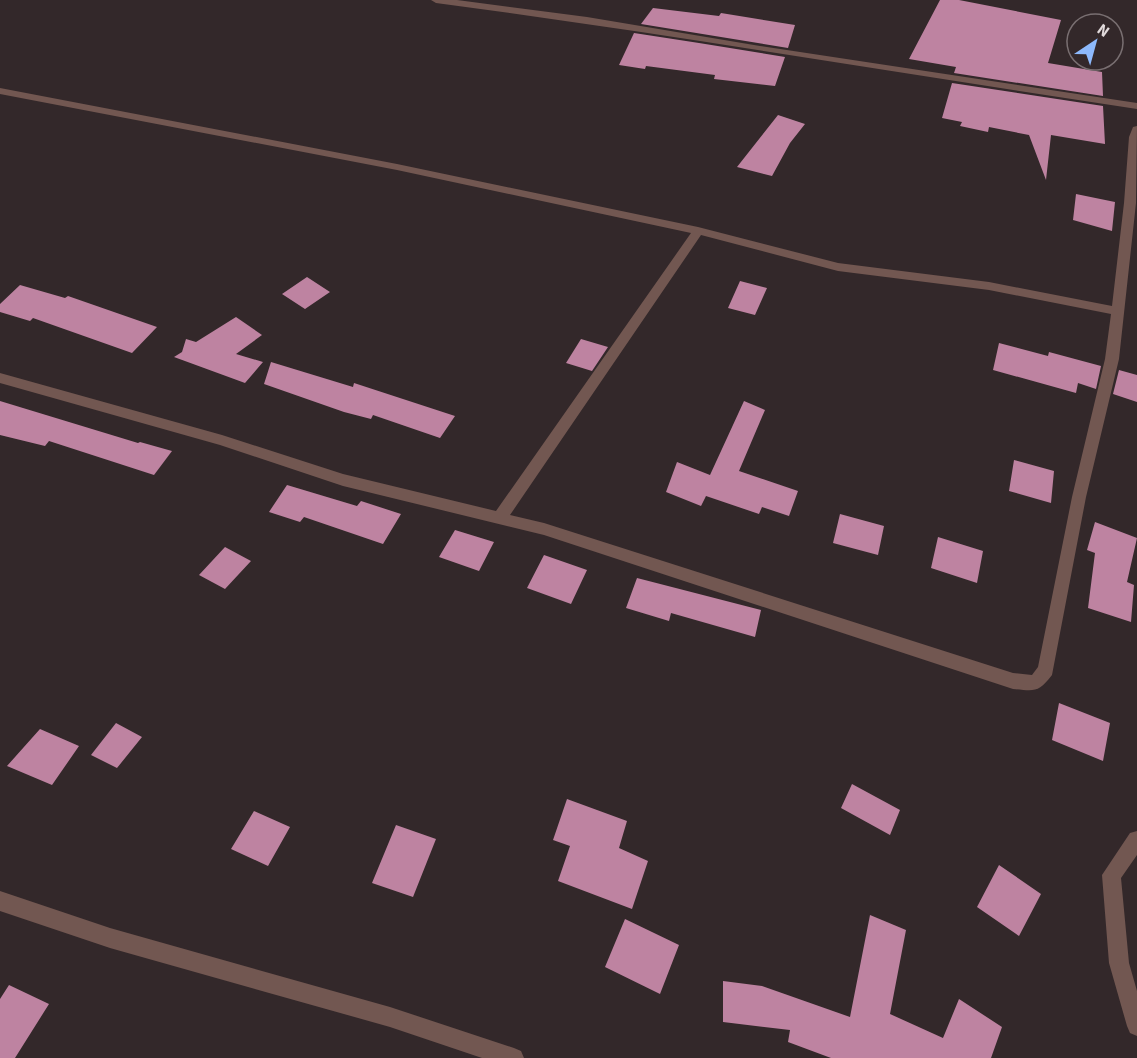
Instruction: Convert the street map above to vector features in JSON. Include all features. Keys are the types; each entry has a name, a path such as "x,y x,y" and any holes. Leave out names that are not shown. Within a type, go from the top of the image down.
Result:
{"street":[{"path":"436,0 587,20 748,47 1137,106"},
{"path":"0,92 397,167 698,231 838,267 989,286 1116,311"},
{"path":"0,378 222,440 343,480 544,529 1013,681 1036,683 1046,670 1079,497 1112,359 1130,203 1134,137 1137,129"},
{"path":"500,518 698,231"},
{"path":"1137,840 1111,874 1119,963 1137,1026"},
{"path":"0,901 110,938 390,1017 514,1058"}],"building":[{"path":"940,0 959,0 1061,20 1048,63 1065,66 1065,72 1102,72 1103,96 954,73 956,67 909,59"},
{"path":"653,8 719,16 721,13 795,25 788,48 641,24"},
{"path":"634,33 785,57 775,86 714,79 715,75 646,66 645,69 619,65"},
{"path":"952,83 1103,106 1105,144 1051,135 1046,180 1029,135 989,127 988,132 960,126 962,122 942,118"},
{"path":"778,115 805,124 790,143 772,176 737,167"},
{"path":"1076,194 1115,202 1112,231 1073,220"},
{"path":"307,277 330,292 305,309 282,294"},
{"path":"740,281 767,288 755,315 728,308"},
{"path":"20,285 65,298 68,296 157,327 132,353 33,318 30,321 0,312 0,304"},
{"path":"236,317 262,335 236,354 263,362 245,383 174,357 182,352 186,339 196,342"},
{"path":"581,339 608,347 592,371 566,363"},
{"path":"999,343 1048,356 1049,352 1101,366 1096,389 1078,383 1076,393 993,370"},
{"path":"271,362 353,387 354,383 455,416 440,438 373,415 371,419 344,412 264,384"},
{"path":"1119,370 1137,375 1137,402 1113,394"},
{"path":"0,401 138,443 172,451 154,475 49,441 45,446 0,435"},
{"path":"744,401 765,410 739,471 798,491 789,516 762,507 759,514 706,496 701,506 666,492 677,462 710,475"},
{"path":"1014,460 1054,471 1051,503 1009,491"},
{"path":"287,485 357,506 361,501 401,514 383,544 304,517 300,522 269,512"},
{"path":"840,514 884,526 878,555 833,543"},
{"path":"1095,522 1137,538 1127,582 1134,585 1131,622 1088,608 1095,553 1087,550"},
{"path":"455,530 494,542 479,571 439,557"},
{"path":"938,537 983,551 977,583 931,568"},
{"path":"225,547 251,561 225,589 199,575"},
{"path":"544,555 587,570 571,604 527,588"},
{"path":"637,578 761,610 755,637 671,613 669,621 626,608"},
{"path":"1059,703 1110,723 1103,761 1052,740"},
{"path":"116,723 142,737 117,768 91,755"},
{"path":"40,729 79,746 52,785 7,766"},
{"path":"852,784 900,810 890,835 841,808"},
{"path":"567,799 627,821 619,848 648,861 632,909 558,881 570,846 553,840"},
{"path":"254,811 290,827 268,866 231,849"},
{"path":"396,825 436,839 413,897 372,883"},
{"path":"999,865 1041,894 1019,936 977,907"},
{"path":"870,915 906,930 890,1014 943,1038 959,999 1002,1027 991,1058 831,1058 788,1042 790,1030 723,1022 723,981 762,986 850,1017"},
{"path":"625,919 679,945 660,994 605,967"},
{"path":"9,985 49,1004 15,1058 0,1058 0,999"}]}
